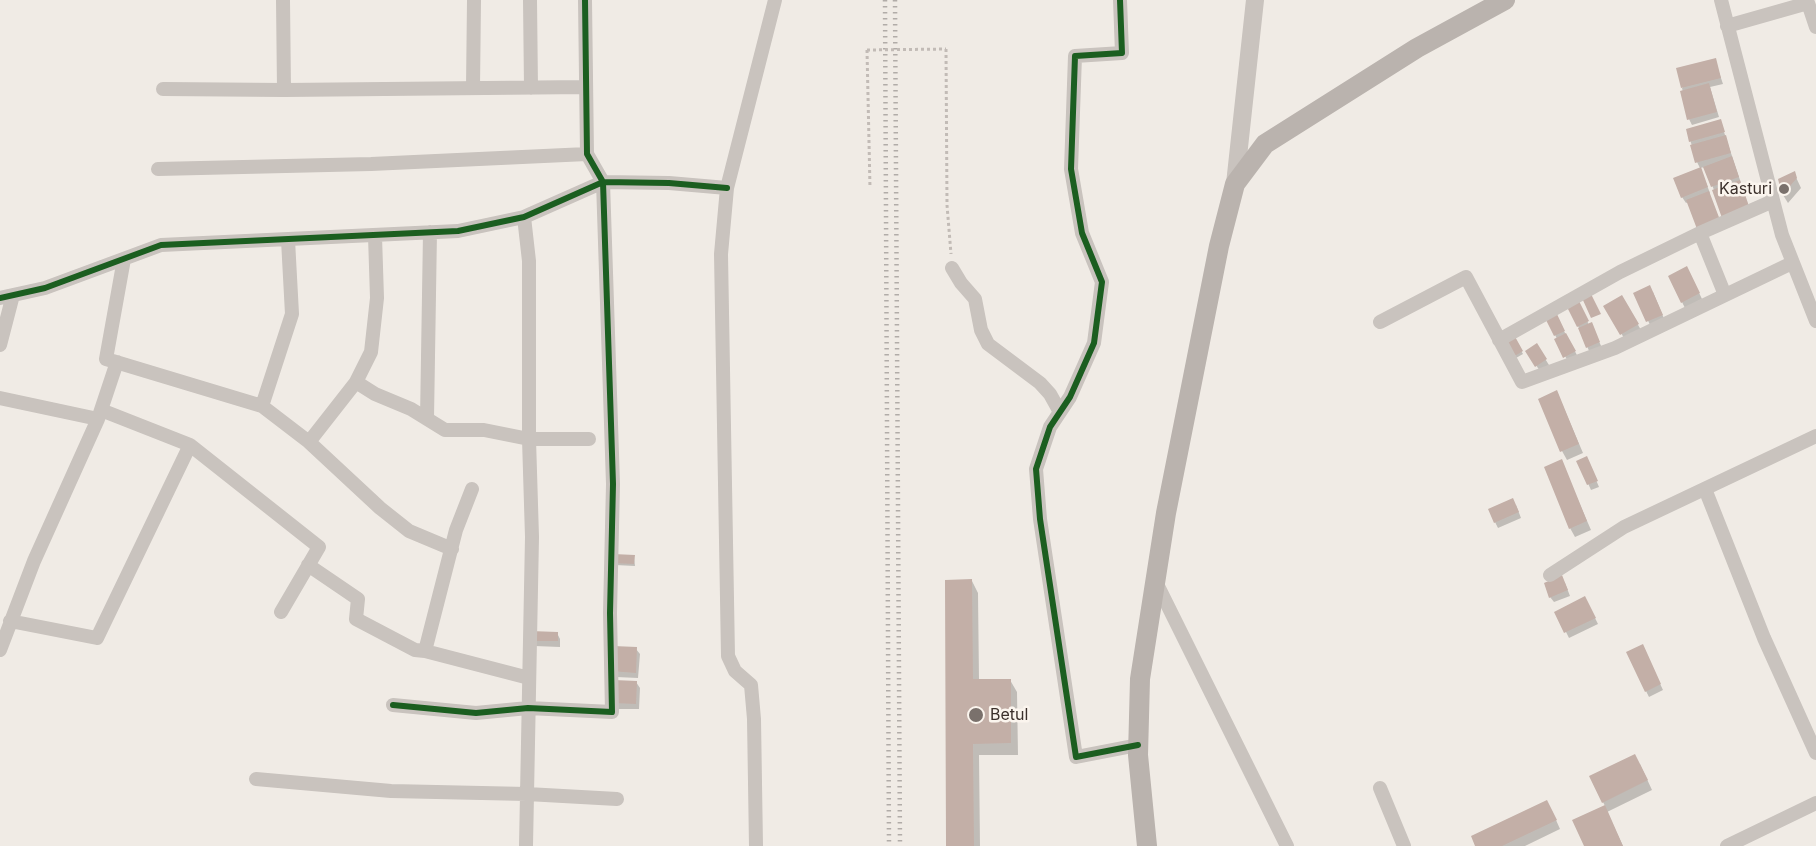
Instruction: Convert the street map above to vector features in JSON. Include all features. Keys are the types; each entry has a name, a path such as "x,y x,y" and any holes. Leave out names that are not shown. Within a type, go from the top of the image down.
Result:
{"main road":[{"path":"1147,846 1138,744 1140,679 1166,513 1219,246 1235,184 1265,144 1418,48 1505,0"}],"street":[{"path":"283,0 284,90"},
{"path":"473,88 474,0"},
{"path":"530,0 531,88"},
{"path":"393,705 476,713 528,708 612,712 609,613 613,484 603,182 587,154 585,0"},
{"path":"756,846 754,719 751,685 735,671 728,656 721,254 727,188 775,0"},
{"path":"1120,0 1122,53 1075,56 1071,169 1082,233 1102,282 1094,342 1070,396 1050,427 1036,469 1040,519 1076,757 1138,744"},
{"path":"1235,184 1255,0"},
{"path":"1721,0 1782,235 1792,262 1810,288 1816,321"},
{"path":"1727,26 1808,3 1816,27"},
{"path":"163,89 586,87"},
{"path":"158,169 360,164 587,154"},
{"path":"0,345 6,297 45,288 161,245 458,231 524,218 603,182 669,183 727,188"},
{"path":"1499,339 1620,272 1773,201"},
{"path":"524,218 529,261 529,439 532,537 526,846"},
{"path":"427,419 430,232"},
{"path":"1700,233 1725,295"},
{"path":"309,442 356,381 371,352 377,298 375,236"},
{"path":"262,406 292,314 288,240"},
{"path":"124,259 106,359 262,406 309,442 380,508 409,531 452,549"},
{"path":"1380,322 1466,277 1522,382 1615,348 1792,262"},
{"path":"952,268 975,299 981,330 988,344 1040,383 1050,394 1060,412"},
{"path":"0,650 34,561 100,414 117,362"},
{"path":"356,381 375,394 411,409 445,430 484,430 529,439 589,439"},
{"path":"0,398 100,414 190,445 319,547 280,612"},
{"path":"1550,575 1624,527 1816,436"},
{"path":"10,621 98,638 190,445"},
{"path":"425,651 456,530 472,489"},
{"path":"1705,489 1764,638 1816,753"},
{"path":"308,565 358,599 356,619 416,650 529,678"},
{"path":"1155,580 1287,846"},
{"path":"256,779 392,791 617,799"},
{"path":"1380,788 1404,846"},
{"path":"1727,846 1816,803"}],"path":[{"path":"870,188 867,50 946,49 947,205 952,268"}],"building":[{"path":"1716,58 1721,78 1681,88 1676,68"},
{"path":"1709,83 1717,112 1687,120 1680,91"},
{"path":"1721,119 1725,132 1689,142 1686,129"},
{"path":"1726,135 1731,153 1695,163 1690,145"},
{"path":"1732,156 1739,177 1711,187 1703,167"},
{"path":"1701,167 1708,187 1681,198 1673,178"},
{"name":"Kasturi","path":"1795,171 1797,178 1782,195 1778,179"},
{"path":"1740,180 1750,209 1722,218 1712,190"},
{"path":"1709,191 1720,220 1697,229 1686,200"},
{"path":"1687,266 1700,293 1681,303 1668,276"},
{"path":"1650,285 1663,315 1646,322 1633,293"},
{"path":"1591,294 1601,314 1591,318 1582,298"},
{"path":"1622,295 1639,324 1620,335 1603,306"},
{"path":"1579,301 1589,321 1577,327 1567,307"},
{"path":"1556,312 1565,331 1554,336 1545,318"},
{"path":"1592,322 1600,342 1586,348 1578,328"},
{"path":"1513,333 1523,351 1513,357 1503,339"},
{"path":"1566,333 1576,351 1563,358 1554,339"},
{"path":"1537,343 1547,359 1535,367 1525,351"},
{"path":"1557,390 1579,444 1560,452 1538,399"},
{"path":"1587,456 1598,481 1587,485 1576,461"},
{"path":"1562,459 1587,521 1569,529 1544,467"},
{"path":"1513,498 1519,512 1494,523 1488,509"},
{"path":"613,554 635,555 634,564 612,563"},
{"path":"1562,575 1568,590 1549,598 1544,583"},
{"path":"972,579 973,679 1011,679 1011,743 973,744 974,846 946,846 945,580"},
{"path":"1585,596 1596,618 1564,633 1554,612"},
{"path":"530,631 558,632 558,641 530,641"},
{"path":"1643,644 1661,684 1645,692 1626,652"},
{"path":"613,646 637,647 636,673 611,671"},
{"path":"614,680 637,681 636,704 613,703"},
{"path":"1635,754 1648,780 1602,803 1589,776"},
{"path":"1547,800 1557,820 1502,846 1475,846 1471,836"},
{"path":"1605,805 1623,846 1584,846 1572,820"}],"railway":[{"path":"885,0 889,846"},
{"path":"895,0 900,846"}],"cycle path":[{"path":"393,705 476,713 528,708 612,712 610,613 613,484 603,182 587,154 585,0"},
{"path":"1120,0 1122,53 1075,56 1071,169 1082,233 1102,282 1094,343 1070,397 1050,427 1036,469 1040,519 1076,757 1138,745"},
{"path":"0,298 45,288 161,245 458,231 524,217 603,182 669,183 727,188"}],"place":[{"name":"Kasturi","path":"1784,189"},
{"name":"Betul","path":"976,715"}]}
